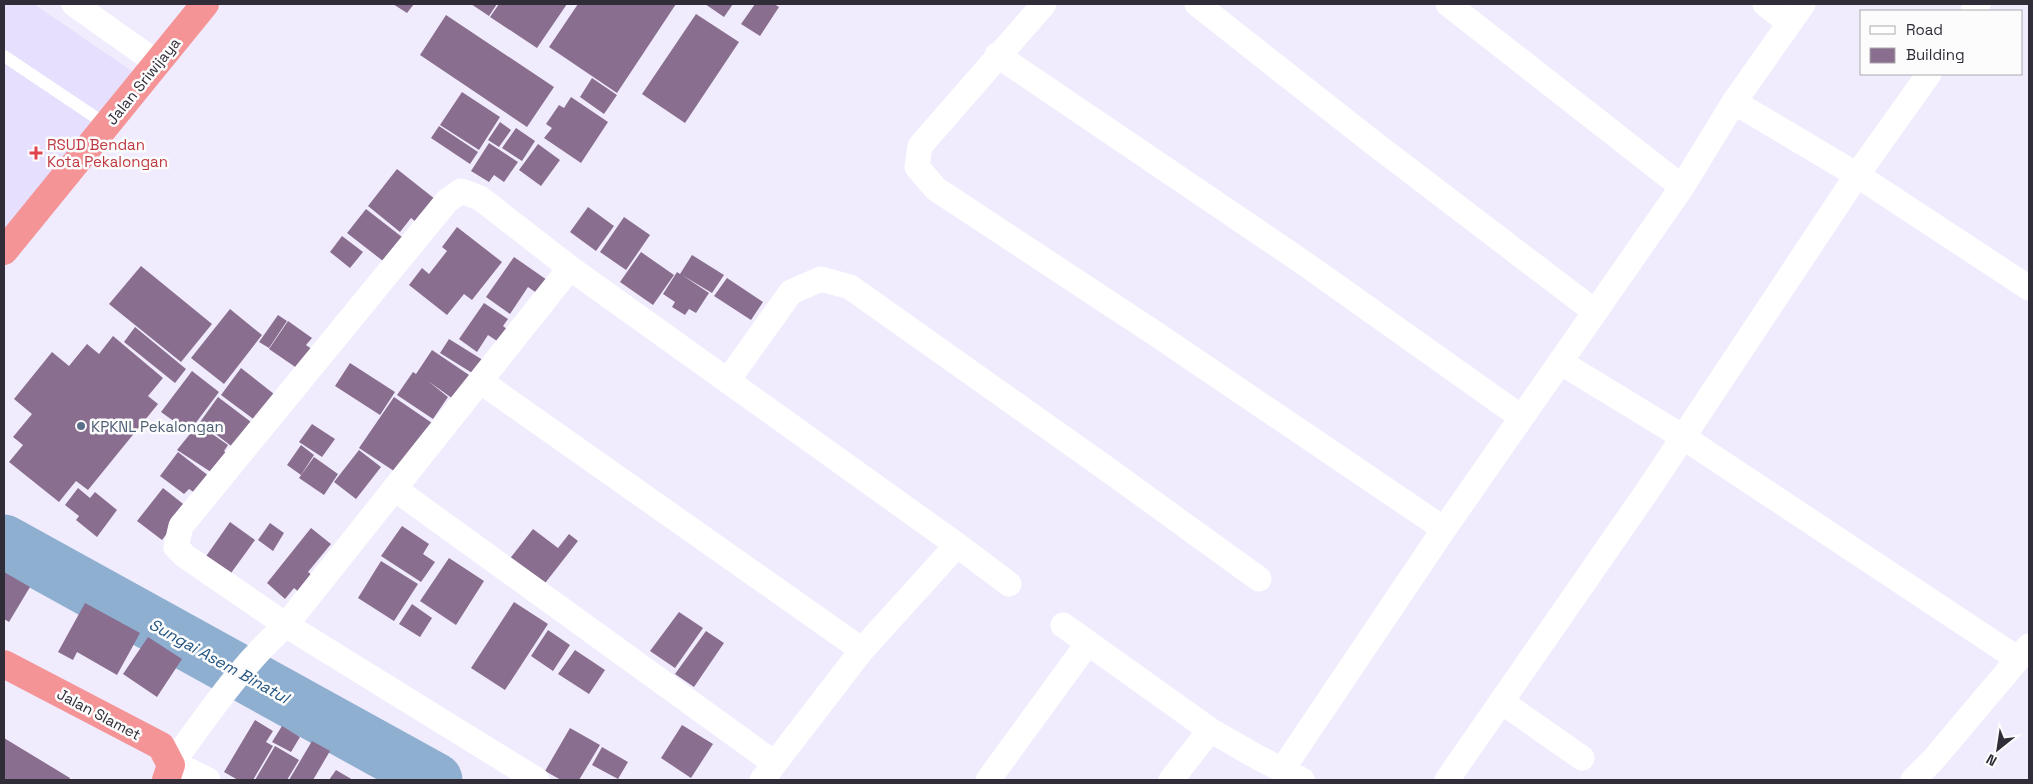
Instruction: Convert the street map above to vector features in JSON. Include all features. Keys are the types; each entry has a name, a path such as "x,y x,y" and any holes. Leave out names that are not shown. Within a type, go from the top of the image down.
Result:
{"highway":[{"name":"Jalan Sriwijaya","path":"4,251 205,4"},
{"name":"Jalan Slamet","path":"4,664 161,746 169,773"}],"street":[{"path":"74,4 157,63"},
{"path":"1044,4 920,146 917,167 936,190 1156,334 1444,529"},
{"path":"1196,4 1371,142 1594,311"},
{"path":"1448,4 1682,187"},
{"path":"1063,625 1210,730 1292,775 1444,529 1682,187 1734,102 1796,13 1765,4"},
{"path":"997,56 1301,261 1521,417"},
{"path":"1447,780 1683,437 1857,176 1928,75"},
{"path":"1734,102 1857,176 2029,288"},
{"path":"537,780 286,625 186,556 176,547 181,526 447,200 461,191 480,198 570,268 1009,584"},
{"path":"169,773 226,690 262,646 286,625 570,268"},
{"path":"728,380 791,292 821,279 850,287 1100,463 1258,579"},
{"path":"1560,362 1683,437 2024,652 1933,760 1913,780"},
{"path":"480,381 862,650"},
{"path":"395,489 768,771 862,650 957,545"},
{"path":"988,780 1088,643"},
{"path":"1502,702 1582,758"},
{"path":"1171,780 1210,730"},
{"path":"169,773 190,771 208,780"}],"lane":[{"path":"4,56 107,125"}],"shaded area":[{"name":"RSUD Bendan Kota Pekalongan","path":"4,4 34,4 133,72 4,235"}],"building":[{"path":"393,4 414,4 407,13"},
{"path":"471,4 497,4 489,16"},
{"path":"499,4 567,4 537,48 490,17"},
{"path":"578,4 676,4 617,93 549,47"},
{"path":"705,4 733,4 724,17"},
{"path":"755,4 774,4 779,7 760,36 741,24"},
{"path":"696,14 739,42 685,123 642,94"},
{"path":"446,15 554,87 527,127 420,55"},
{"path":"592,78 617,95 604,114 580,97"},
{"path":"462,92 500,117 479,150 440,125"},
{"path":"571,97 608,122 581,163 544,138 552,128 546,124 559,105 564,108"},
{"path":"500,122 511,130 499,147 488,140"},
{"path":"439,126 478,152 470,164 431,138"},
{"path":"516,128 535,141 522,161 502,148"},
{"path":"489,143 518,162 504,182 494,175 489,182 471,171"},
{"path":"538,144 560,160 541,186 519,170"},
{"path":"397,169 440,203 421,226 411,218 400,232 368,206"},
{"path":"588,207 614,226 596,251 570,232"},
{"path":"366,209 402,237 383,261 347,233"},
{"path":"624,217 650,235 626,270 600,252"},
{"path":"457,227 502,262 472,300 464,294 447,315 409,285 422,268 429,274 447,251 442,247"},
{"path":"342,236 363,252 350,268 330,252"},
{"path":"641,252 674,275 653,305 620,282"},
{"path":"692,255 724,275 712,293 682,275 709,293 696,313 689,309 685,315 672,307 675,302 663,294 677,272 680,274"},
{"path":"514,257 550,282 541,296 528,287 510,314 486,297"},
{"path":"141,266 212,324 181,362 109,304"},
{"path":"727,278 763,302 751,320 714,296"},
{"path":"484,303 508,319 503,326 512,333 503,345 488,335 477,352 459,339"},
{"path":"230,309 262,335 224,384 191,358"},
{"path":"278,315 287,321 269,348 259,342"},
{"path":"288,321 312,338 306,345 316,352 304,373 269,349"},
{"path":"135,327 186,369 175,383 124,342"},
{"name":"KPKNL Pekalongan","path":"113,336 163,378 148,396 158,404 88,490 76,481 59,502 9,462 23,445 13,437 32,414 14,399 52,352 69,366 87,344 99,354"},
{"path":"449,339 486,362 477,376 440,353"},
{"path":"432,350 472,377 456,401 428,381 448,397 433,419 397,395 413,372 416,374"},
{"path":"350,363 395,392 380,415 335,386"},
{"path":"241,368 274,394 256,421 221,395"},
{"path":"192,371 219,392 189,432 161,412"},
{"path":"218,397 259,428 239,452 200,422"},
{"path":"394,397 432,423 397,473 359,448"},
{"path":"198,424 228,445 224,451 228,454 214,474 177,450"},
{"path":"312,424 335,439 322,457 299,442"},
{"path":"301,445 314,455 301,475 287,465"},
{"path":"359,450 381,467 356,499 334,482"},
{"path":"178,452 214,480 195,493 189,489 184,494 160,476"},
{"path":"314,457 338,474 324,495 299,478"},
{"path":"78,488 90,498 95,492 117,510 97,537 76,520 79,516 65,505"},
{"path":"163,488 187,507 162,540 137,521"},
{"path":"230,522 255,540 226,580 202,562"},
{"path":"270,523 284,533 273,551 258,540"},
{"path":"402,526 429,544 423,554 435,562 421,582 381,556"},
{"path":"311,528 331,544 308,572 313,576 300,593 294,588 285,599 267,583"},
{"path":"533,529 558,548 569,534 578,541 542,587 508,561"},
{"path":"449,558 484,581 456,625 420,601"},
{"path":"381,561 418,584 394,621 358,598"},
{"path":"4,572 30,587 9,622 4,619"},
{"path":"514,602 548,624 505,690 471,668"},
{"path":"85,603 140,633 117,675 77,652 73,660 58,652"},
{"path":"412,604 432,618 420,637 399,624"},
{"path":"679,612 703,628 675,668 650,651"},
{"path":"548,630 570,645 553,671 531,656"},
{"path":"706,631 724,643 694,687 675,674"},
{"path":"148,637 182,659 157,697 123,674"},
{"path":"575,650 605,670 589,694 558,674"},
{"path":"255,720 273,731 266,742 273,746 253,780 238,780 224,772"},
{"path":"682,725 713,744 691,778 661,758"},
{"path":"282,726 300,737 291,752 272,742"},
{"path":"570,728 600,745 579,780 561,780 545,771"},
{"path":"4,738 70,778 69,780 4,780"},
{"path":"312,741 330,751 313,780 289,780"},
{"path":"275,746 299,760 287,780 255,780"},
{"path":"602,747 628,762 618,779 592,765"},
{"path":"336,770 353,780 329,780"}],"waterway":[{"name":"Sungai Asem Binatul","path":"4,542 435,780"}],"place":[{"name":"RSUD Bendan Kota Pekalongan","path":"36,153"},
{"name":"KPKNL Pekalongan","path":"81,426"}]}
